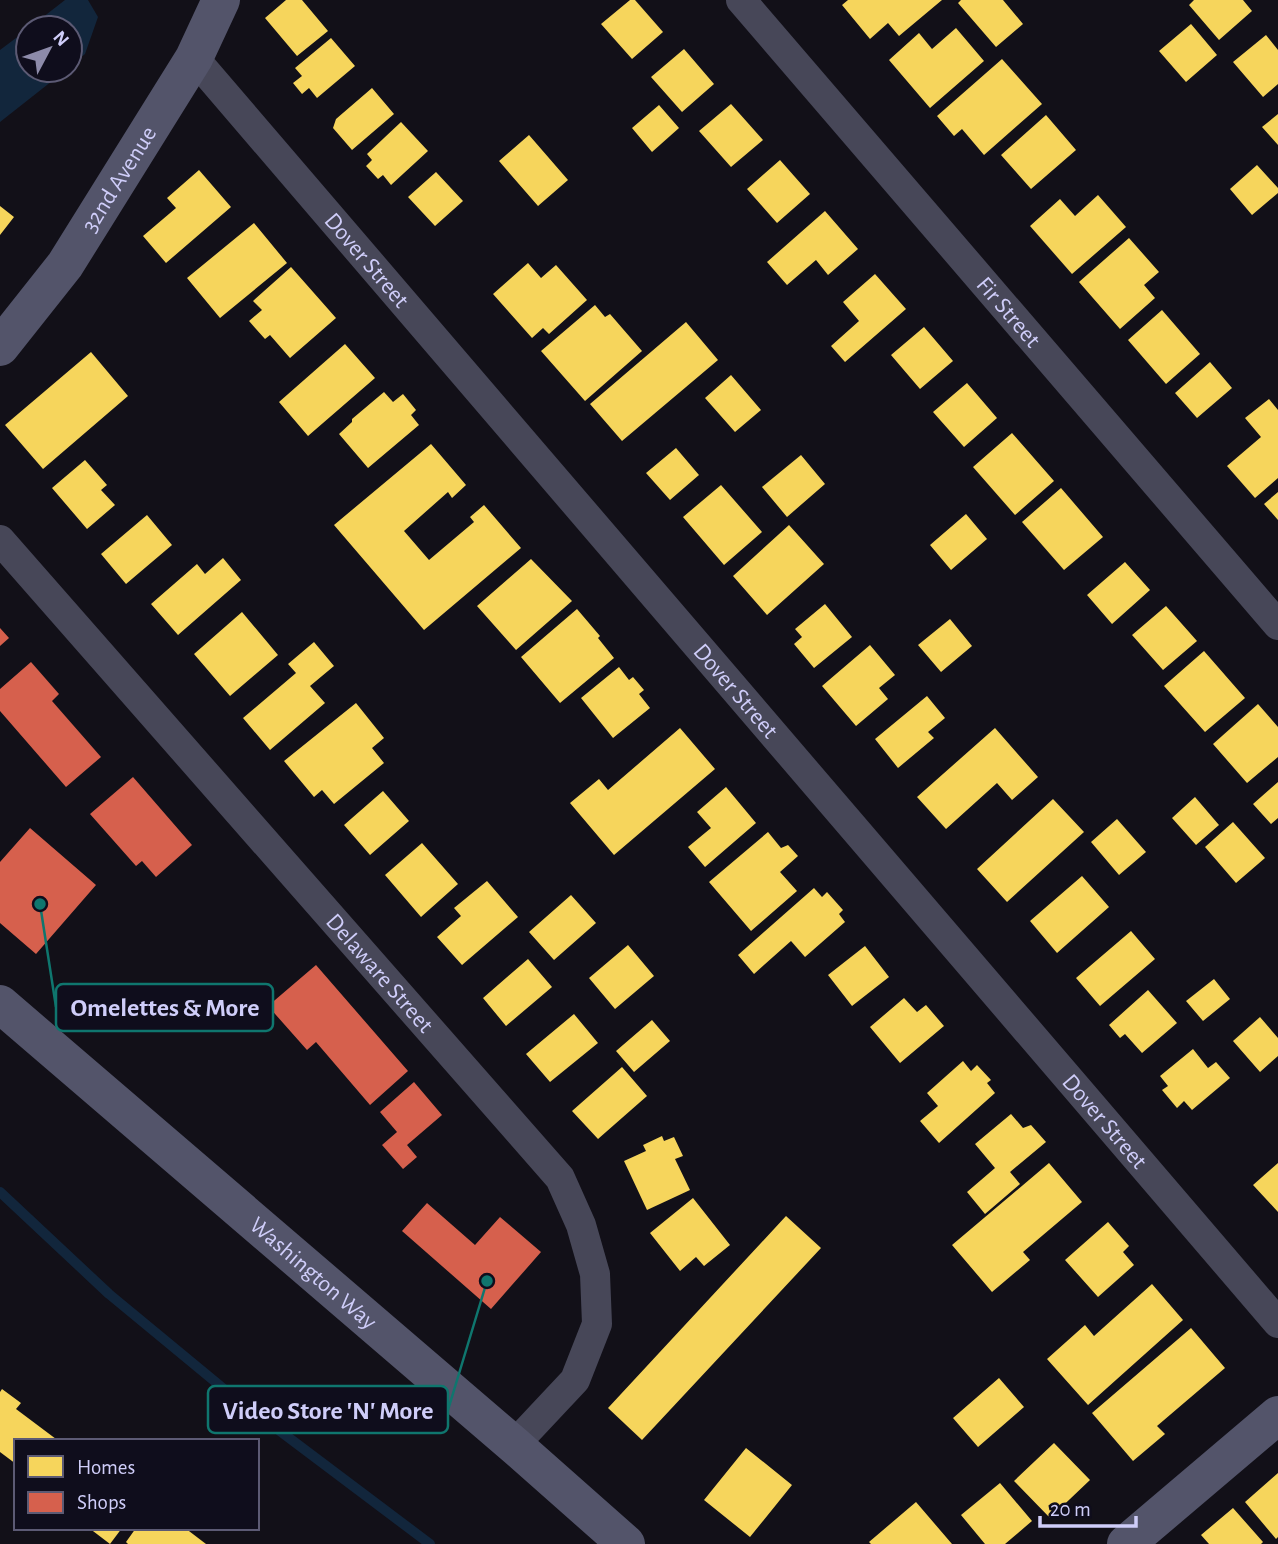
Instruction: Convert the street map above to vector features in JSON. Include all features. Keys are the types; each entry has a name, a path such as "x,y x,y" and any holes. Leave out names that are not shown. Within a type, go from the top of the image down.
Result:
{"main road":[{"name":"32nd Avenue","path":"0,347 65,265 194,58 221,0"},
{"name":"Washington Way","path":"0,1004 626,1544"},
{"path":"1126,1544 1278,1415"}],"street":[{"name":"Fir Street","path":"741,0 1278,625"},
{"name":"Dover Street","path":"194,58 1278,1323"},
{"name":"Delaware Street","path":"0,540 560,1178 581,1225 595,1274 597,1324 575,1380 514,1445"}],"water":[{"path":"65,0 88,0 98,17 85,54 84,14 47,14"},
{"path":"14,40 14,84 48,84 0,122 0,50"}],"building: Homes":[{"path":"286,0 302,0 328,31 297,56 265,18"},
{"path":"630,0 635,0 663,32 632,59 601,24"},
{"path":"848,0 942,0 899,36 888,23 870,39 842,5"},
{"path":"961,0 1003,0 1023,24 996,47 958,3"},
{"path":"1194,0 1243,0 1252,11 1219,40 1189,5"},
{"path":"1191,24 1217,55 1186,82 1159,51"},
{"path":"956,28 984,61 930,108 889,60 919,33 932,49"},
{"path":"1266,35 1278,50 1278,84 1263,97 1233,62"},
{"path":"331,38 355,66 317,98 309,88 302,94 293,83 302,76 295,68"},
{"path":"684,49 714,84 682,112 651,77"},
{"path":"1002,59 1042,104 984,155 962,129 954,136 937,116"},
{"path":"372,88 394,114 352,150 333,128 336,119"},
{"path":"731,104 763,140 731,167 699,131"},
{"path":"659,105 679,128 652,152 632,128"},
{"path":"1278,114 1278,145 1262,127"},
{"path":"1046,115 1076,150 1031,189 1001,155"},
{"path":"401,122 428,151 391,185 383,175 378,179 366,166 372,160 367,154"},
{"path":"529,135 568,180 538,206 499,161"},
{"path":"780,160 810,194 777,223 747,189"},
{"path":"1257,165 1278,188 1278,193 1252,215 1230,189"},
{"path":"199,170 231,207 166,263 143,236 176,208 167,198"},
{"path":"436,172 463,201 435,226 408,197"},
{"path":"1098,195 1126,227 1072,274 1030,226 1060,199 1075,216"},
{"path":"0,206 14,217 0,235"},
{"path":"825,211 858,249 828,275 816,260 787,285 767,262"},
{"path":"254,223 287,263 220,318 187,278"},
{"path":"1129,238 1159,272 1144,285 1155,298 1120,329 1079,282"},
{"path":"528,263 541,278 556,265 587,300 549,334 543,328 532,338 493,294"},
{"path":"291,267 336,318 290,358 270,335 265,339 249,321 262,310 253,301"},
{"path":"875,274 906,309 845,362 831,346 859,321 843,302"},
{"path":"595,305 605,317 610,314 642,351 585,401 541,351"},
{"path":"1162,310 1200,354 1166,384 1128,340"},
{"path":"686,322 718,360 622,441 590,404"},
{"path":"924,327 953,361 920,389 891,355"},
{"path":"345,344 375,378 308,436 279,402"},
{"path":"91,352 128,396 43,469 5,425"},
{"path":"1210,362 1232,388 1197,418 1175,393"},
{"path":"731,375 761,410 735,432 705,398"},
{"path":"967,383 997,418 964,447 933,412"},
{"path":"384,392 393,402 403,394 416,410 411,415 419,425 368,468 339,434"},
{"path":"1269,399 1278,410 1278,478 1255,498 1227,466 1261,437 1245,418"},
{"path":"1012,433 1054,481 1015,515 973,467"},
{"path":"431,444 466,485 452,498 448,492 404,531 429,560 474,522 470,517 484,505 521,548 424,630 334,525"},
{"path":"676,448 699,475 670,500 646,473"},
{"path":"801,455 825,484 787,517 762,487"},
{"path":"85,460 107,485 101,490 115,505 87,529 52,488"},
{"path":"721,485 762,532 724,565 683,517"},
{"path":"1061,488 1103,537 1064,570 1022,522"},
{"path":"1278,492 1278,520 1264,504"},
{"path":"966,514 987,539 951,570 930,545"},
{"path":"147,515 172,545 126,584 101,554"},
{"path":"789,525 824,564 767,615 733,576"},
{"path":"223,558 241,580 178,635 151,604 197,564 205,574"},
{"path":"531,559 572,601 516,650 477,606"},
{"path":"1125,562 1150,590 1112,624 1087,595"},
{"path":"825,604 852,637 814,668 794,644 802,637 795,629"},
{"path":"1166,606 1197,641 1163,670 1132,635"},
{"path":"577,609 614,658 560,703 521,657"},
{"path":"242,612 278,655 230,696 194,654"},
{"path":"950,619 972,646 941,672 918,645"},
{"path":"314,642 334,666 310,686 325,703 270,750 243,718 296,673 288,664"},
{"path":"870,645 895,675 879,688 888,699 856,726 822,686"},
{"path":"1204,651 1245,698 1205,732 1164,686"},
{"path":"619,667 629,680 633,677 644,690 639,694 650,708 613,738 581,698"},
{"path":"927,696 945,718 928,732 934,738 898,768 875,739"},
{"path":"356,703 384,738 372,748 384,763 334,804 322,790 314,797 284,761"},
{"path":"1258,704 1278,727 1278,757 1247,783 1213,744"},
{"path":"680,728 715,769 614,855 570,803 599,779 608,790"},
{"path":"995,728 1038,777 1012,800 997,783 946,829 917,797"},
{"path":"1278,782 1278,818 1271,824 1253,804"},
{"path":"726,787 756,823 705,867 688,847 711,828 697,812"},
{"path":"383,791 409,821 370,855 344,825"},
{"path":"1195,797 1219,825 1196,845 1172,818"},
{"path":"1053,799 1084,832 1007,902 977,869"},
{"path":"1117,819 1146,852 1119,875 1091,842"},
{"path":"1233,822 1265,858 1236,883 1205,847"},
{"path":"768,832 781,848 788,845 798,856 780,872 797,891 751,931 709,882"},
{"path":"422,843 458,884 421,917 385,875"},
{"path":"1082,876 1109,907 1057,953 1030,921"},
{"path":"487,881 518,917 462,965 437,937 461,916 454,908"},
{"path":"814,888 822,897 827,892 843,910 839,914 845,922 805,957 791,941 754,974 738,955"},
{"path":"571,895 596,923 554,960 529,932"},
{"path":"1131,931 1155,959 1100,1006 1076,978"},
{"path":"628,945 654,976 615,1009 589,978"},
{"path":"865,946 889,977 852,1006 828,975"},
{"path":"528,959 552,987 506,1026 483,998"},
{"path":"1214,979 1230,999 1203,1021 1186,1001"},
{"path":"1148,990 1177,1023 1142,1053 1125,1034 1120,1038 1109,1025"},
{"path":"904,998 917,1012 926,1005 944,1026 900,1063 870,1027"},
{"path":"574,1014 598,1043 550,1082 526,1054"},
{"path":"1260,1017 1278,1038 1278,1056 1260,1072 1233,1041"},
{"path":"652,1020 670,1041 634,1072 616,1051"},
{"path":"1193,1049 1208,1068 1216,1062 1230,1078 1192,1110 1184,1101 1177,1108 1162,1090 1168,1086 1160,1076"},
{"path":"963,1061 971,1071 977,1065 991,1080 987,1083 995,1093 939,1143 920,1121 938,1106 927,1093"},
{"path":"622,1067 647,1096 598,1139 572,1111"},
{"path":"1011,1114 1023,1128 1031,1125 1046,1142 1010,1172 1020,1184 985,1214 967,1192 995,1168 975,1144"},
{"path":"662,1136 664,1141 674,1137 683,1156 675,1159 690,1190 647,1210 624,1161 646,1151 643,1145"},
{"path":"1049,1163 1082,1202 1023,1252 1030,1260 992,1292 952,1245"},
{"path":"1278,1163 1278,1212 1253,1185"},
{"path":"693,1198 730,1245 704,1266 696,1257 680,1271 650,1233"},
{"path":"786,1216 821,1248 642,1440 608,1408"},
{"path":"1108,1222 1129,1246 1123,1252 1134,1265 1098,1297 1065,1260"},
{"path":"1152,1284 1183,1320 1088,1405 1047,1359 1085,1325 1094,1336"},
{"path":"1191,1328 1225,1368 1157,1426 1165,1434 1133,1461 1092,1413"},
{"path":"999,1378 1024,1407 978,1447 953,1418"},
{"path":"2,1389 21,1403 16,1409 56,1439 14,1439 14,1462 0,1452"},
{"path":"1054,1443 1090,1480 1050,1518 1014,1481"},
{"path":"746,1448 792,1485 750,1537 704,1500"},
{"path":"1278,1473 1278,1537 1276,1539 1245,1502"},
{"path":"1000,1483 1032,1521 1005,1544 985,1544 961,1515"},
{"path":"916,1502 952,1544 869,1542"},
{"path":"1233,1508 1263,1542 1261,1544 1209,1544 1201,1535"},
{"path":"92,1530 120,1530 110,1544"},
{"path":"135,1530 188,1530 206,1544 128,1544 126,1542"}],"building: Shops":[{"path":"0,628 9,638 0,646"},
{"path":"31,662 59,694 52,701 101,757 66,787 0,711 0,689"},
{"path":"133,777 192,845 156,877 142,861 136,866 90,814"},
{"path":"30,828 96,885 36,954 0,923 0,862"},
{"path":"316,965 408,1071 370,1105 316,1042 307,1050 268,1006"},
{"path":"414,1082 442,1115 407,1145 417,1157 403,1169 382,1145 397,1132 380,1112"},
{"path":"427,1203 475,1245 500,1217 541,1252 491,1309 402,1231"}],"waterway":[{"path":"0,1192 109,1294 224,1389 430,1544"}],"place":[{"name":"Omelettes & More","path":"40,904"},
{"name":"Video Store 'N' More","path":"487,1281"}]}
